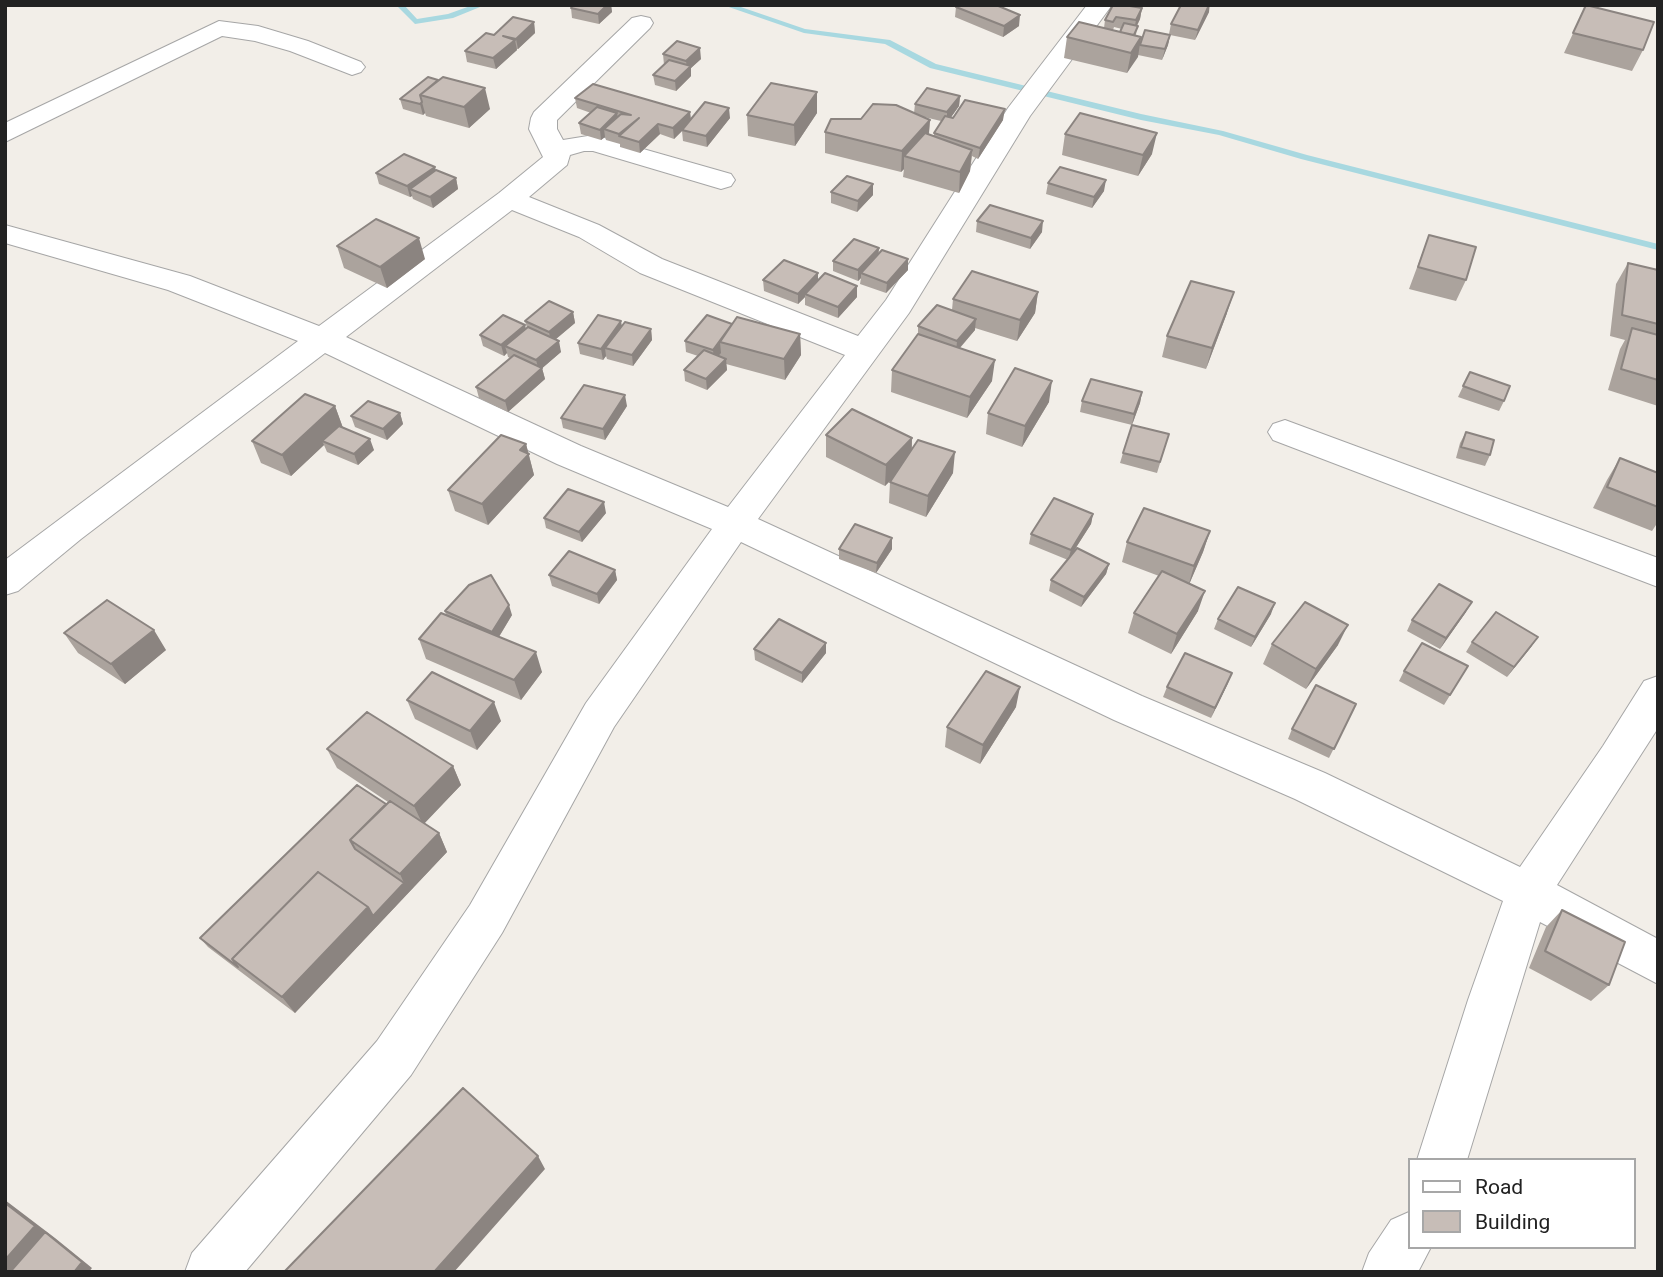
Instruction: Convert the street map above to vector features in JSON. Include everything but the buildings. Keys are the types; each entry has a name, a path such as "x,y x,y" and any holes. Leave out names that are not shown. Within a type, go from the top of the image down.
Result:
{"street":[{"path":"213,30 213,15 226,5"},
{"path":"211,1272 394,1058 486,919 600,715 735,524 898,306 1018,114 1100,5"},
{"path":"5,581 68,530 554,163 556,151 543,129 544,118 640,23"},
{"path":"5,134 213,30 226,28 258,34 299,46 352,67"},
{"path":"556,151 582,143 594,143 721,180"},
{"path":"509,199 589,231 651,266 863,350"},
{"path":"5,234 179,283 322,339 569,454 735,524 1128,708 1310,786 1528,891 1658,963"},
{"path":"1285,432 1658,573"},
{"path":"1443,1158 1528,891 1618,758 1658,692"},
{"path":"1388,1272 1408,1240"}],"waterway":[{"path":"400,5 415,22 450,16 481,5"},
{"path":"727,5 804,31 887,42 933,66 1141,117 1220,133 1658,247"}]}
